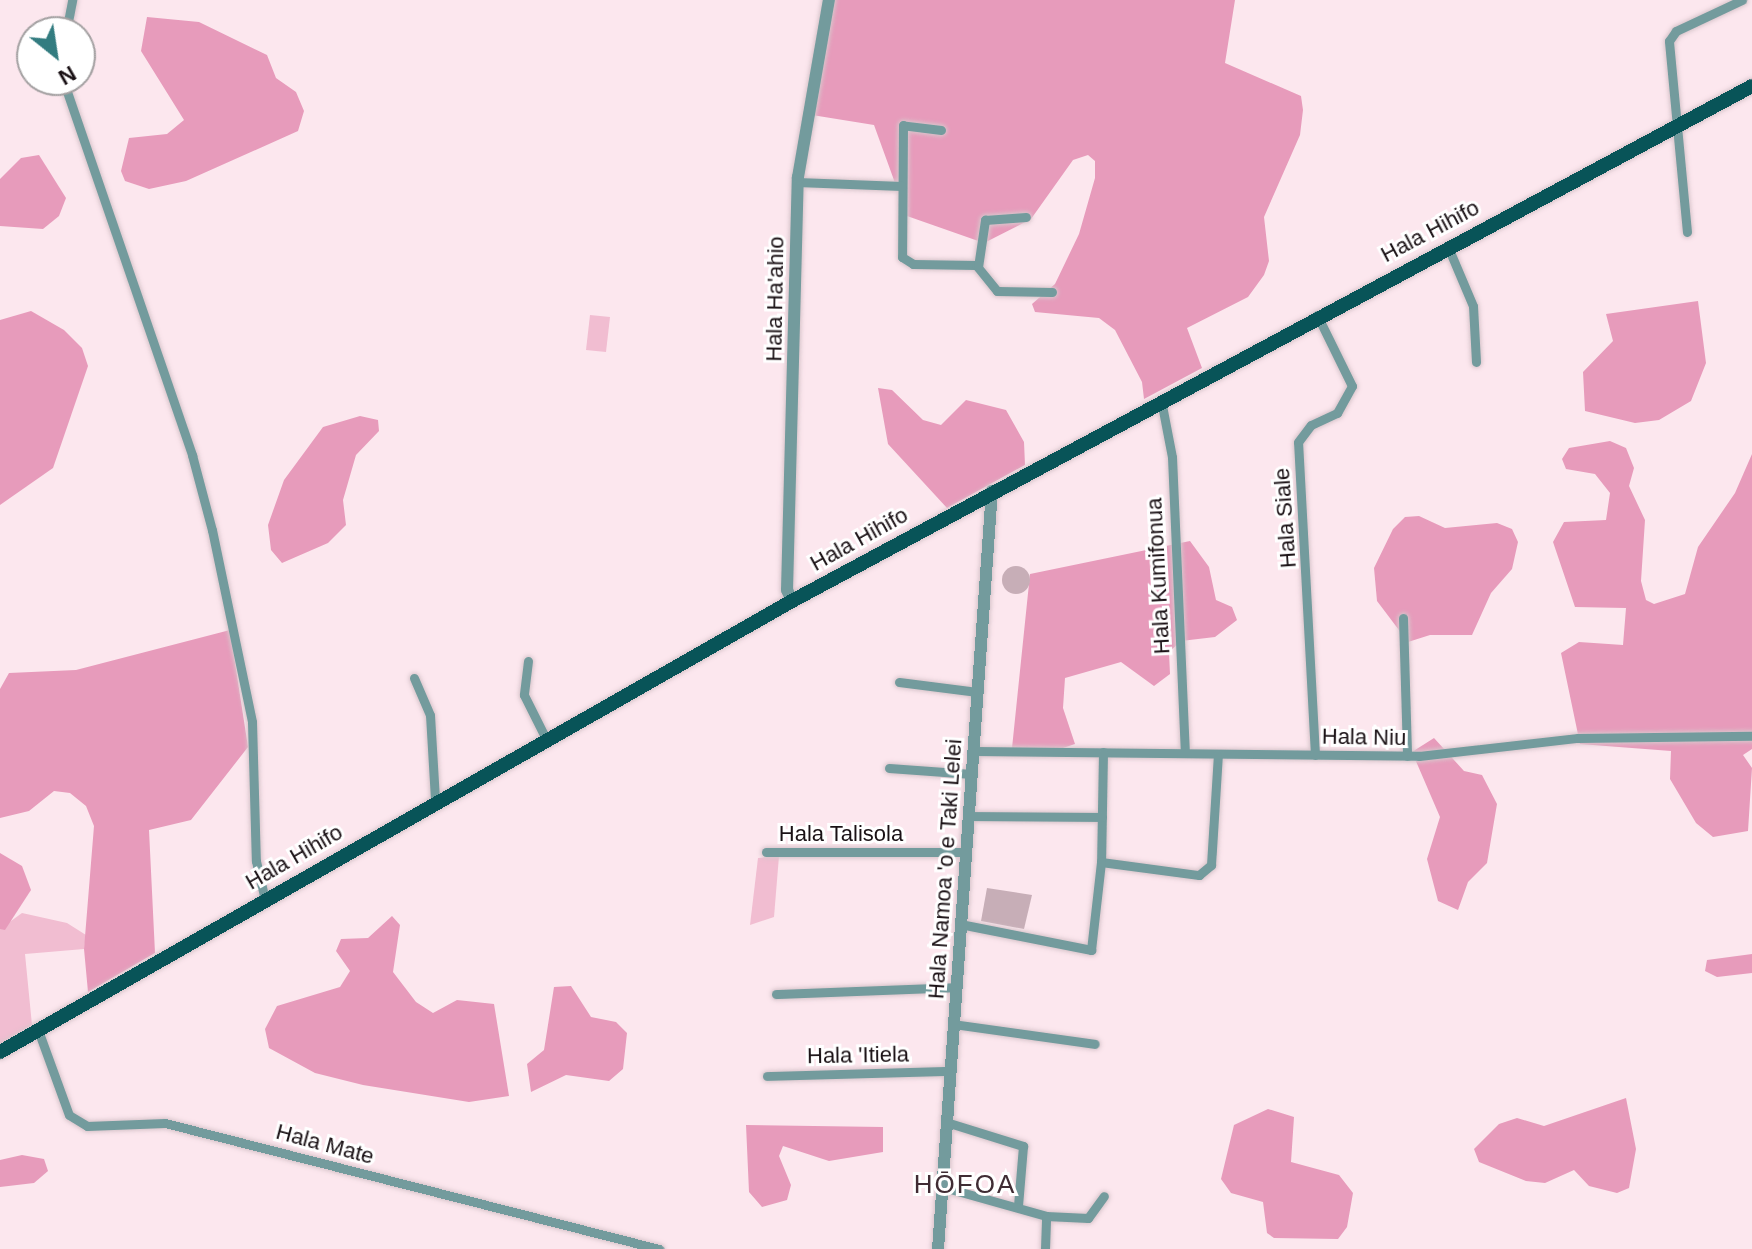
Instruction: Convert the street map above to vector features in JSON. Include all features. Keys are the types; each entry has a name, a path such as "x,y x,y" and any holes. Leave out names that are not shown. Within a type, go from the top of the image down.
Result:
{"main road":[{"name":"Hala Hihifo","path":"0,1052 545,737 1317,315 1752,86"}],"street":[{"name":"Hala Ha'ahio","path":"792,601 787,590 797,182 829,0"},
{"path":"1687,232 1669,41 1676,31 1742,0"},
{"path":"69,96 192,455 212,530 252,722 256,861 265,899"},
{"path":"941,130 903,125 902,257 913,264 978,267"},
{"path":"797,182 902,186"},
{"path":"1026,217 985,220 978,267 997,291 1052,292"},
{"path":"1448,247 1473,306 1476,362"},
{"name":"Hala Siale","path":"1315,755 1298,442 1302,431 1337,413 1352,386 1317,315"},
{"name":"Hala Kumifonua","path":"1161,400 1172,457 1185,753"},
{"name":"Hala Namoa 'o e Taki Lelei","path":"938,1249 992,491"},
{"path":"1403,618 1407,756"},
{"path":"528,661 524,695 545,737"},
{"path":"414,678 430,715 435,800"},
{"path":"899,682 977,692"},
{"name":"Hala Niu","path":"974,751 1407,756 1578,738 1752,736"},
{"path":"960,924 1091,950 1101,862 1103,752"},
{"path":"1101,862 1208,872 1218,754"},
{"path":"889,768 972,774"},
{"path":"968,816 1102,817"},
{"name":"Hala Talisola","path":"766,852 965,852"},
{"path":"776,994 956,987"},
{"path":"953,1024 1095,1044"},
{"name":"Hala Mate","path":"38,1030 69,1115 87,1126 165,1123 659,1249"},
{"name":"Hala 'Itiela","path":"767,1076 949,1071"},
{"path":"946,1122 1023,1146 1018,1205"},
{"path":"943,1187 1018,1205 1046,1216 1088,1218 1104,1196"},
{"path":"1045,1249 1046,1216"}],"shaded area":[{"path":"834,0 1235,0 1225,63 1301,96 1303,110 1300,135 1264,217 1269,261 1264,275 1248,297 1187,328 1202,368 1144,399 1142,382 1115,330 1099,318 1035,312 1032,304 1055,284 1079,234 1095,178 1095,161 1088,155 1073,160 1031,219 984,243 907,216 874,125 812,115"},
{"path":"147,17 199,22 267,55 276,78 296,92 304,111 298,131 186,181 149,189 125,181 121,171 129,138 167,134 184,120 141,51"},
{"path":"39,155 66,198 59,216 43,229 0,226 0,179 21,158"},
{"path":"1698,301 1706,363 1691,401 1659,420 1635,423 1585,411 1583,372 1613,341 1606,314"},
{"path":"31,311 64,330 82,348 88,366 53,468 0,505 0,320"},
{"path":"590,315 610,317 606,352 586,350"},
{"path":"878,388 892,390 923,420 941,425 966,400 1006,410 1024,442 1025,465 947,508 888,444"},
{"path":"360,416 378,420 379,431 356,455 343,500 346,525 328,543 282,563 271,550 268,525 284,480 323,427"},
{"path":"1610,441 1626,448 1634,468 1629,486 1645,520 1641,581 1646,600 1654,604 1685,594 1698,547 1735,493 1752,454 1752,749 1743,755 1752,768 1748,831 1713,837 1696,823 1670,779 1671,751 1580,744 1561,653 1579,642 1623,645 1626,608 1575,607 1553,542 1564,522 1606,520 1610,493 1595,474 1566,469 1562,459 1569,448"},
{"path":"1419,516 1445,528 1497,523 1512,529 1518,542 1512,569 1491,593 1472,635 1430,635 1408,642 1377,601 1374,568 1393,529 1405,517"},
{"path":"1190,541 1209,567 1216,600 1232,607 1237,620 1215,637 1181,641 1169,652 1170,674 1154,686 1121,662 1065,678 1063,708 1075,744 1057,750 1012,748 1030,574"},
{"path":"230,630 248,747 191,820 149,830 155,953 88,992 84,949 94,826 86,806 70,793 54,791 29,811 0,818 0,689 9,673 76,670"},
{"path":"1434,738 1464,771 1482,775 1497,804 1487,863 1468,882 1458,910 1438,901 1427,859 1440,817 1412,752"},
{"path":"0,853 22,866 31,890 5,930 0,929"},
{"path":"779,856 774,917 750,925 758,858"},
{"path":"22,913 67,923 86,935 84,949 25,954 32,1025 0,1044 0,929"},
{"path":"392,916 400,925 393,972 416,1002 433,1013 457,1000 494,1004 509,1096 469,1102 363,1085 315,1073 269,1048 265,1029 277,1006 340,987 350,971 336,951 341,939 368,938"},
{"path":"1752,954 1752,973 1717,977 1705,971 1707,960"},
{"path":"571,986 591,1017 616,1022 627,1033 623,1069 609,1081 566,1075 531,1092 527,1064 544,1050 554,987"},
{"path":"1626,1098 1636,1149 1629,1188 1617,1193 1589,1186 1574,1170 1545,1183 1526,1181 1479,1162 1474,1149 1499,1124 1517,1118 1544,1126"},
{"path":"1268,1109 1294,1117 1291,1162 1339,1175 1353,1193 1347,1227 1338,1239 1274,1238 1267,1233 1263,1202 1231,1193 1221,1179 1234,1125"},
{"path":"746,1125 883,1127 883,1152 829,1161 783,1146 779,1156 791,1185 787,1200 762,1207 749,1192"},
{"path":"22,1155 44,1159 48,1171 34,1183 0,1187 0,1160"}],"building":[{"path":"1016,566 1026,570 1030,580 1026,590 1016,594 1006,590 1002,580 1006,570"},
{"path":"987,888 1032,895 1024,929 981,921"}],"district":[{"name":"HŌFOA","path":"965,1185"}]}
